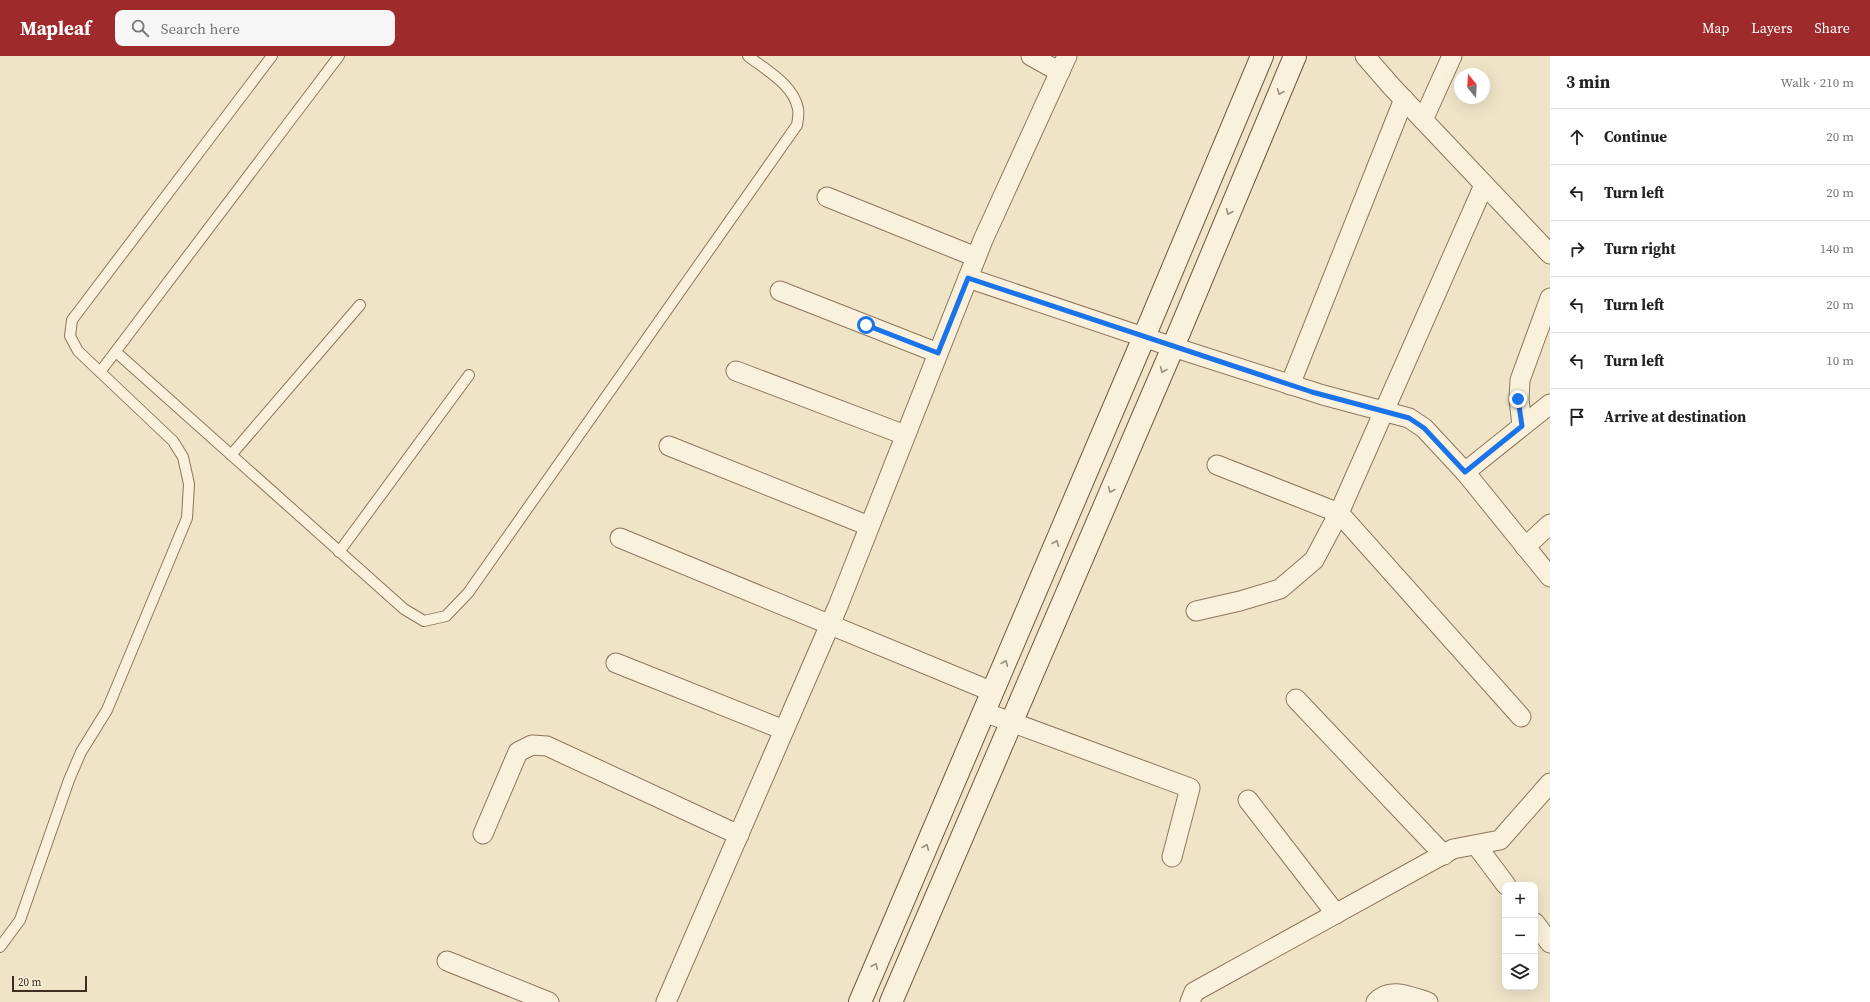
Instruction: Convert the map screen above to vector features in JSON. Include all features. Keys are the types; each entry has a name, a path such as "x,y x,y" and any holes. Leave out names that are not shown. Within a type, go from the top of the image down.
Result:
{"street":[{"path":"666,1002 829,626 976,257 1063,64 1031,56"},
{"path":"865,1001 984,712 1262,56"},
{"path":"891,1002 1295,56"},
{"path":"1365,56 1423,120 1550,254"},
{"path":"1423,120 1452,56"},
{"path":"1290,385 1404,99"},
{"path":"1196,611 1240,601 1280,589 1314,560 1339,513 1484,184"},
{"path":"828,197 976,257"},
{"path":"968,278 1290,385 1409,418 1424,428 1465,472 1550,577"},
{"path":"780,291 938,353"},
{"path":"1522,426 1518,399 1520,380 1550,298"},
{"path":"736,371 905,435"},
{"path":"1465,472 1550,404"},
{"path":"670,446 869,526"},
{"path":"1217,465 1339,513 1521,717"},
{"path":"1525,546 1550,524"},
{"path":"620,538 829,626 993,692"},
{"path":"616,663 784,730"},
{"path":"1296,699 1444,854"},
{"path":"984,712 1012,721 1190,788 1172,857"},
{"path":"483,834 518,752 532,745 547,746 739,835"},
{"path":"1190,1002 1194,992 1444,854 1454,849 1500,840 1550,783"},
{"path":"1248,800 1336,914"},
{"path":"1476,845 1504,882"},
{"path":"1538,927 1550,943"},
{"path":"447,961 549,1002"},
{"path":"1376,1002 1386,995 1395,993 1428,1002"}],"lane":[{"path":"0,947 20,920 69,780 81,752 106,710 186,518 189,484 183,457 173,442 78,351 70,336 72,320 272,56"},
{"path":"100,372 339,56"},
{"path":"116,352 404,610 424,621 446,616 468,593 797,125 798,110 794,96 780,80 748,56"},
{"path":"232,455 360,305"},
{"path":"339,552 469,375"}],"route":[{"path":"866,325 938,353 968,278 1172,347 1312,392 1409,418 1424,428 1465,472 1522,426 1518,399"}]}
